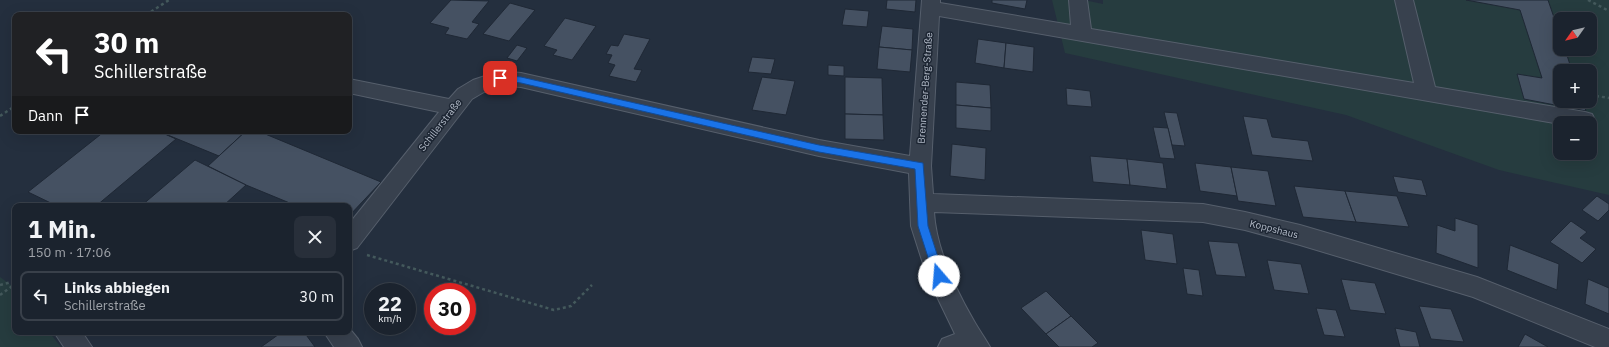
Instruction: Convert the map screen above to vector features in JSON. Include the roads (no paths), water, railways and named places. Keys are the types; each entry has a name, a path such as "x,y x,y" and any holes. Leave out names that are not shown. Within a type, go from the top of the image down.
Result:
{"street":[{"path":"1078,0 1082,34"},
{"path":"1404,0 1426,93"},
{"name":"Brennender-Berg-Straße","path":"966,345 953,307 939,276 923,226 920,166 931,4 1082,34 1562,116"},
{"name":"Schillerstraße","path":"357,248 465,94 480,85 500,78 521,80 819,148 920,166"},
{"path":"352,87 454,108"},
{"name":"Koppshaus","path":"922,203 1012,205 1203,213 1245,221 1300,235 1477,288 1609,341"},
{"path":"69,335 79,347"},
{"path":"339,335 349,347"}]}
